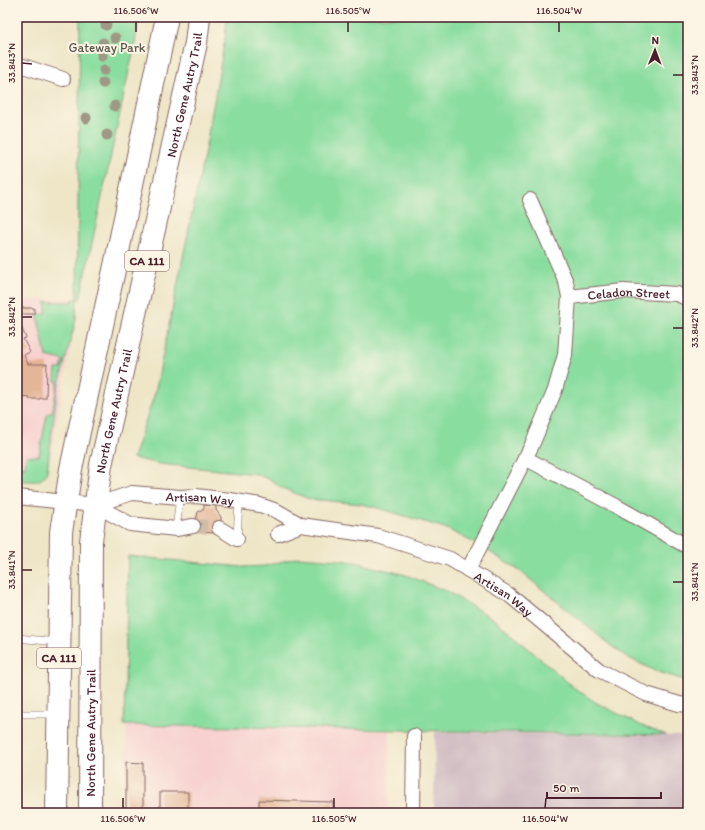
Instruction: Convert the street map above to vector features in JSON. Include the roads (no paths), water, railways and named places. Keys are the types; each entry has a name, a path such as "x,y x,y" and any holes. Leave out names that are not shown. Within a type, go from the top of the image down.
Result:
{"main road":[{"name":"CA 111","path":"57,813 61,532 65,502 70,469 116,261 167,17"},
{"name":"North Gene Autry Trail","path":"90,813 92,541 95,505 101,465 196,44 199,17"}],"street":[{"path":"17,64 63,79"},
{"path":"468,570 525,458 555,390 565,355 569,297 566,282 530,200"},
{"name":"Celadon Street","path":"569,297 623,291 678,294 688,299"},
{"path":"525,458 616,506 688,547"},
{"name":"Artisan Way","path":"95,505 132,493 180,497 196,496 239,501 260,505 276,511 301,525 378,536 450,559 508,594 599,670 646,694 679,704 688,705"},
{"name":"Artisan Way","path":"17,497 95,505 130,524 176,529 193,526"},
{"name":"Artisan Way","path":"278,534 301,525"},
{"path":"219,528 237,539"},
{"path":"413,813 414,736"}],"lane":[{"path":"176,529 180,497"},
{"path":"237,539 239,501"},
{"path":"17,638 59,642"},
{"path":"17,714 58,714"}],"tunnel":[{"path":"193,526 219,528"}],"park label":[{"name":"Gateway Park","path":"107,47"}]}
